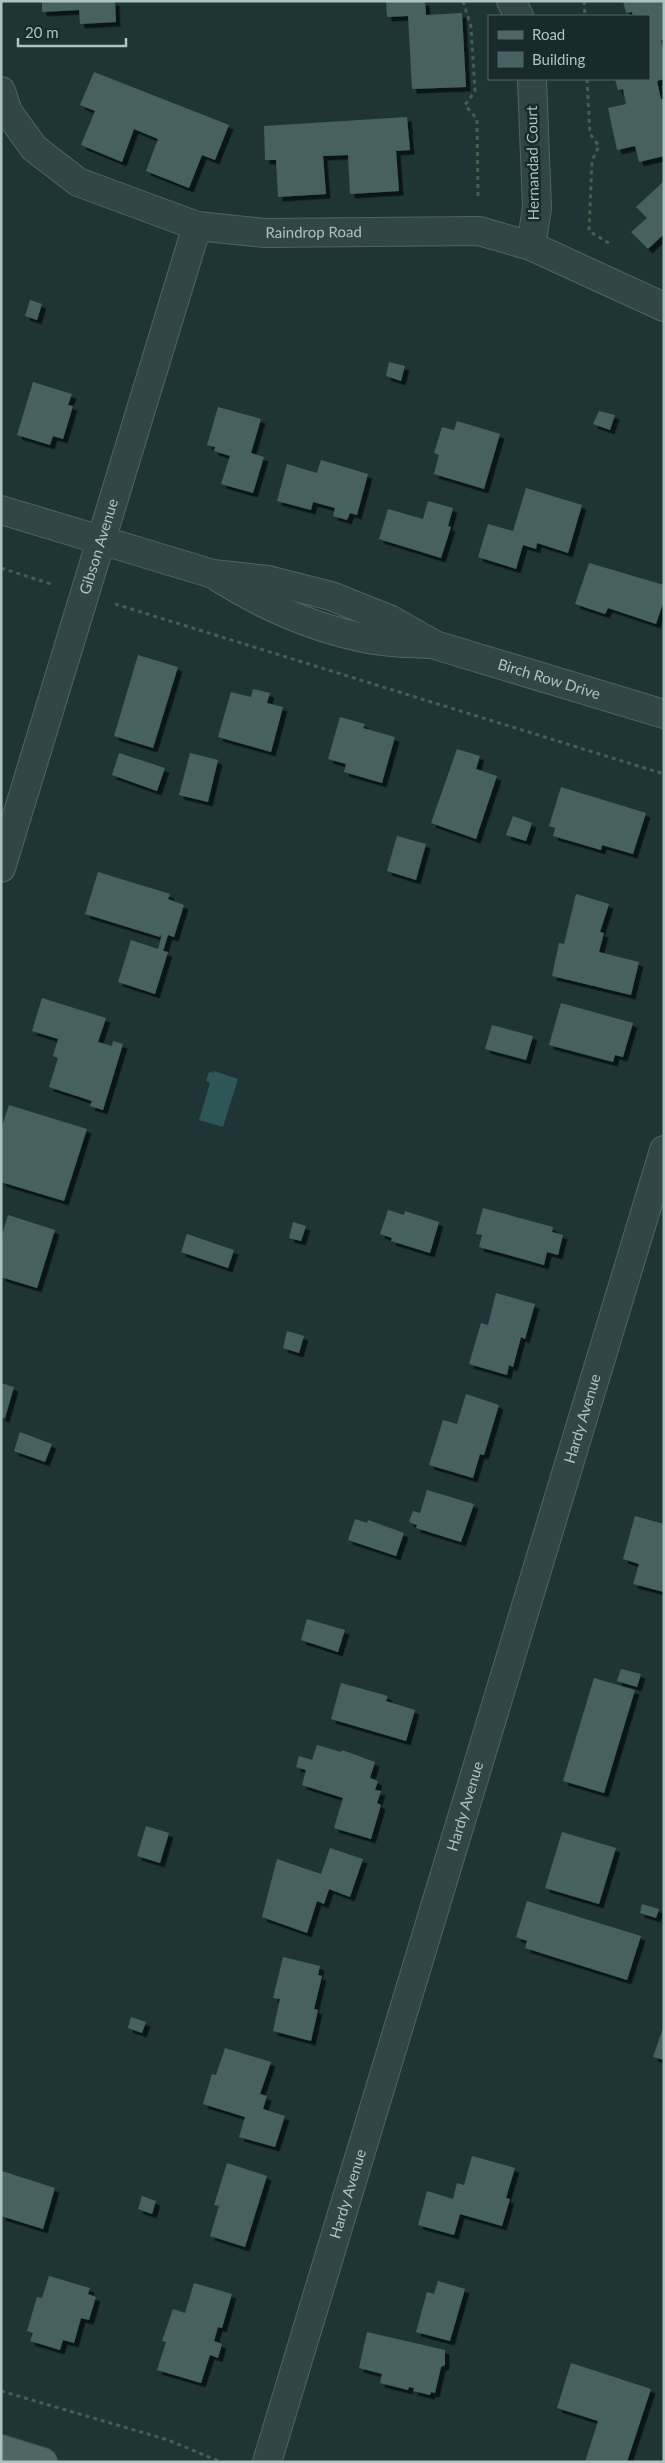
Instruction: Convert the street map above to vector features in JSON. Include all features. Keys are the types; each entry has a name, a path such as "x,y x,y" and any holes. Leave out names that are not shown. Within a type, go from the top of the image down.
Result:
{"main road":[{"path":"5,2454 43,2462"}],"street":[{"path":"511,1 518,15"},
{"name":"Hernandad Court","path":"531,246 537,208 532,80"},
{"name":"Raindrop Road","path":"1,91 8,112 34,148 78,182 197,226 264,233 479,231 531,246 664,307"},
{"name":"Gibson Avenue","path":"1,868 197,226"},
{"name":"Birch Row Drive","path":"1,510 214,574 247,596 327,629 375,640 435,645 664,714"},
{"name":"Hardy Avenue","path":"267,2462 664,1150"}],"path":[{"path":"463,1 471,27 475,91 465,105 477,119 479,231"},
{"path":"584,1 585,15"},
{"path":"587,80 590,134 599,146 592,161 589,231 614,246"},
{"path":"1,568 664,774"},
{"path":"1,2392 168,2440 221,2462"}],"water":[{"path":"214,1071 238,1079 223,1127 199,1120 210,1083 206,1081 209,1072 213,1073"}],"building":[{"path":"42,1 115,1 116,22 80,24 79,10 42,12"},
{"path":"386,1 425,1 426,15 462,13 466,87 412,89 408,16 387,17"},
{"path":"623,1 664,1 664,40 661,40 664,55 664,79 657,81 661,99 664,99 664,156 639,162 635,146 617,150 608,108 626,104 623,89 618,90 615,80 650,80 650,15 626,13"},
{"path":"94,72 229,125 215,160 202,155 189,188 146,171 158,139 134,129 122,162 81,145 95,111 80,105"},
{"path":"407,117 410,150 396,151 399,191 350,194 348,155 323,156 326,194 278,197 276,160 265,160 264,126"},
{"path":"663,182 664,234 648,249 631,232 647,218 636,207"},
{"path":"30,300 42,304 37,320 25,316"},
{"path":"389,362 405,366 401,381 386,376"},
{"path":"33,382 72,394 68,405 73,406 63,439 53,436 50,445 17,435"},
{"path":"218,407 261,419 251,453 264,457 253,493 221,484 230,456 214,451 215,447 207,445"},
{"path":"599,411 615,415 610,430 593,424"},
{"path":"457,421 500,434 484,489 434,474 439,455 434,453 442,427 454,430"},
{"path":"321,460 368,474 357,515 350,513 347,520 333,516 335,508 313,502 311,510 277,501 287,464 317,473"},
{"path":"526,488 582,505 568,553 537,543 536,549 523,545 516,569 478,557 488,524 513,531"},
{"path":"428,501 453,508 448,526 451,527 441,558 379,539 388,509 423,519"},
{"path":"589,563 664,585 664,600 656,624 608,608 605,614 575,604"},
{"path":"138,655 178,667 153,748 114,736"},
{"path":"253,689 270,693 267,703 283,707 271,752 218,737 231,692 251,697"},
{"path":"340,717 365,724 363,728 395,737 382,783 344,772 346,764 328,759"},
{"path":"457,749 480,756 476,769 497,776 476,839 431,823"},
{"path":"119,753 165,768 157,791 112,775"},
{"path":"190,753 218,760 208,802 179,795"},
{"path":"561,787 646,813 633,854 602,845 601,850 553,836 555,828 549,826"},
{"path":"513,816 532,823 526,841 506,835"},
{"path":"397,836 426,844 416,880 387,871"},
{"path":"98,872 170,894 168,899 184,905 174,937 168,935 163,951 168,952 155,994 118,982 131,940 158,949 162,934 160,937 85,914"},
{"path":"576,894 609,904 600,932 604,933 599,952 639,962 631,995 552,976 559,943 564,944"},
{"path":"42,998 106,1018 98,1042 112,1046 113,1041 123,1044 103,1110 90,1106 92,1101 49,1087 58,1058 53,1056 58,1039 32,1031"},
{"path":"561,1003 633,1023 623,1057 615,1055 613,1062 549,1045"},
{"path":"492,1025 533,1036 526,1060 485,1049"},
{"path":"9,1105 87,1129 64,1201 1,1182 1,1129"},
{"path":"483,1208 553,1227 552,1232 563,1235 558,1255 547,1252 544,1265 479,1247 482,1235 476,1234"},
{"path":"388,1210 404,1215 405,1211 439,1222 430,1253 391,1241 392,1238 380,1234"},
{"path":"8,1215 55,1230 37,1288 1,1277 1,1238"},
{"path":"293,1222 306,1226 301,1241 289,1238"},
{"path":"187,1234 234,1250 228,1268 181,1252"},
{"path":"496,1293 535,1304 525,1339 521,1337 513,1367 509,1365 507,1375 469,1364 481,1323 488,1325"},
{"path":"287,1331 304,1336 299,1353 283,1348"},
{"path":"1,1383 14,1387 5,1418 1,1417"},
{"path":"466,1394 499,1405 484,1455 480,1454 473,1478 429,1465 443,1420 457,1424"},
{"path":"20,1432 52,1444 45,1462 14,1451"},
{"path":"427,1490 474,1504 461,1542 416,1528 417,1525 409,1522 413,1511 420,1513"},
{"path":"635,1516 664,1524 664,1592 633,1584 639,1564 623,1559"},
{"path":"355,1519 367,1523 368,1520 404,1533 396,1556 348,1540"},
{"path":"307,1619 345,1630 338,1652 301,1640"},
{"path":"621,1669 641,1674 637,1687 617,1681"},
{"path":"594,1678 635,1690 604,1793 563,1781"},
{"path":"341,1683 388,1696 386,1701 415,1710 406,1741 331,1719"},
{"path":"317,1745 341,1752 342,1750 375,1762 370,1778 378,1781 375,1790 381,1791 377,1803 381,1805 371,1839 334,1828 343,1798 302,1785 306,1770 296,1767 299,1756 312,1760"},
{"path":"146,1826 169,1833 160,1863 137,1856"},
{"path":"562,1832 616,1848 599,1904 545,1888"},
{"path":"330,1848 363,1859 350,1897 329,1889 324,1904 317,1901 307,1933 262,1917 277,1859 321,1874"},
{"path":"527,1901 641,1936 627,1980 525,1948 527,1941 516,1937"},
{"path":"642,1904 659,1909 656,1918 640,1913"},
{"path":"283,1957 320,1966 318,1975 322,1976 314,2009 318,2010 311,2041 273,2031 280,1999 273,1998"},
{"path":"131,2017 146,2022 142,2033 128,2028"},
{"path":"664,2025 664,2060 653,2057"},
{"path":"225,2048 271,2062 260,2094 267,2096 263,2109 285,2116 275,2147 239,2137 245,2117 203,2104 212,2074 216,2075"},
{"path":"472,2156 515,2168 506,2198 510,2199 502,2226 460,2214 454,2235 418,2225 427,2191 453,2199 457,2183 464,2185"},
{"path":"227,2163 267,2176 245,2247 210,2236 219,2206 214,2205"},
{"path":"2,2171 55,2188 43,2229 1,2216"},
{"path":"142,2196 156,2201 152,2214 138,2209"},
{"path":"49,2276 90,2288 88,2294 96,2297 89,2320 81,2318 74,2343 63,2340 60,2350 30,2341 33,2333 27,2331 37,2297 42,2298"},
{"path":"438,2281 465,2289 450,2341 416,2332 427,2292 434,2294"},
{"path":"194,2283 232,2294 222,2328 218,2327 214,2341 222,2344 218,2358 210,2355 201,2383 157,2370 166,2342 162,2341 173,2309 185,2313"},
{"path":"367,2332 445,2350 445,2365 441,2367 435,2393 431,2392 430,2395 413,2391 414,2388 409,2387 408,2390 380,2383 382,2374 359,2368"},
{"path":"571,2363 651,2389 627,2462 585,2462 598,2421 557,2408"}]}
